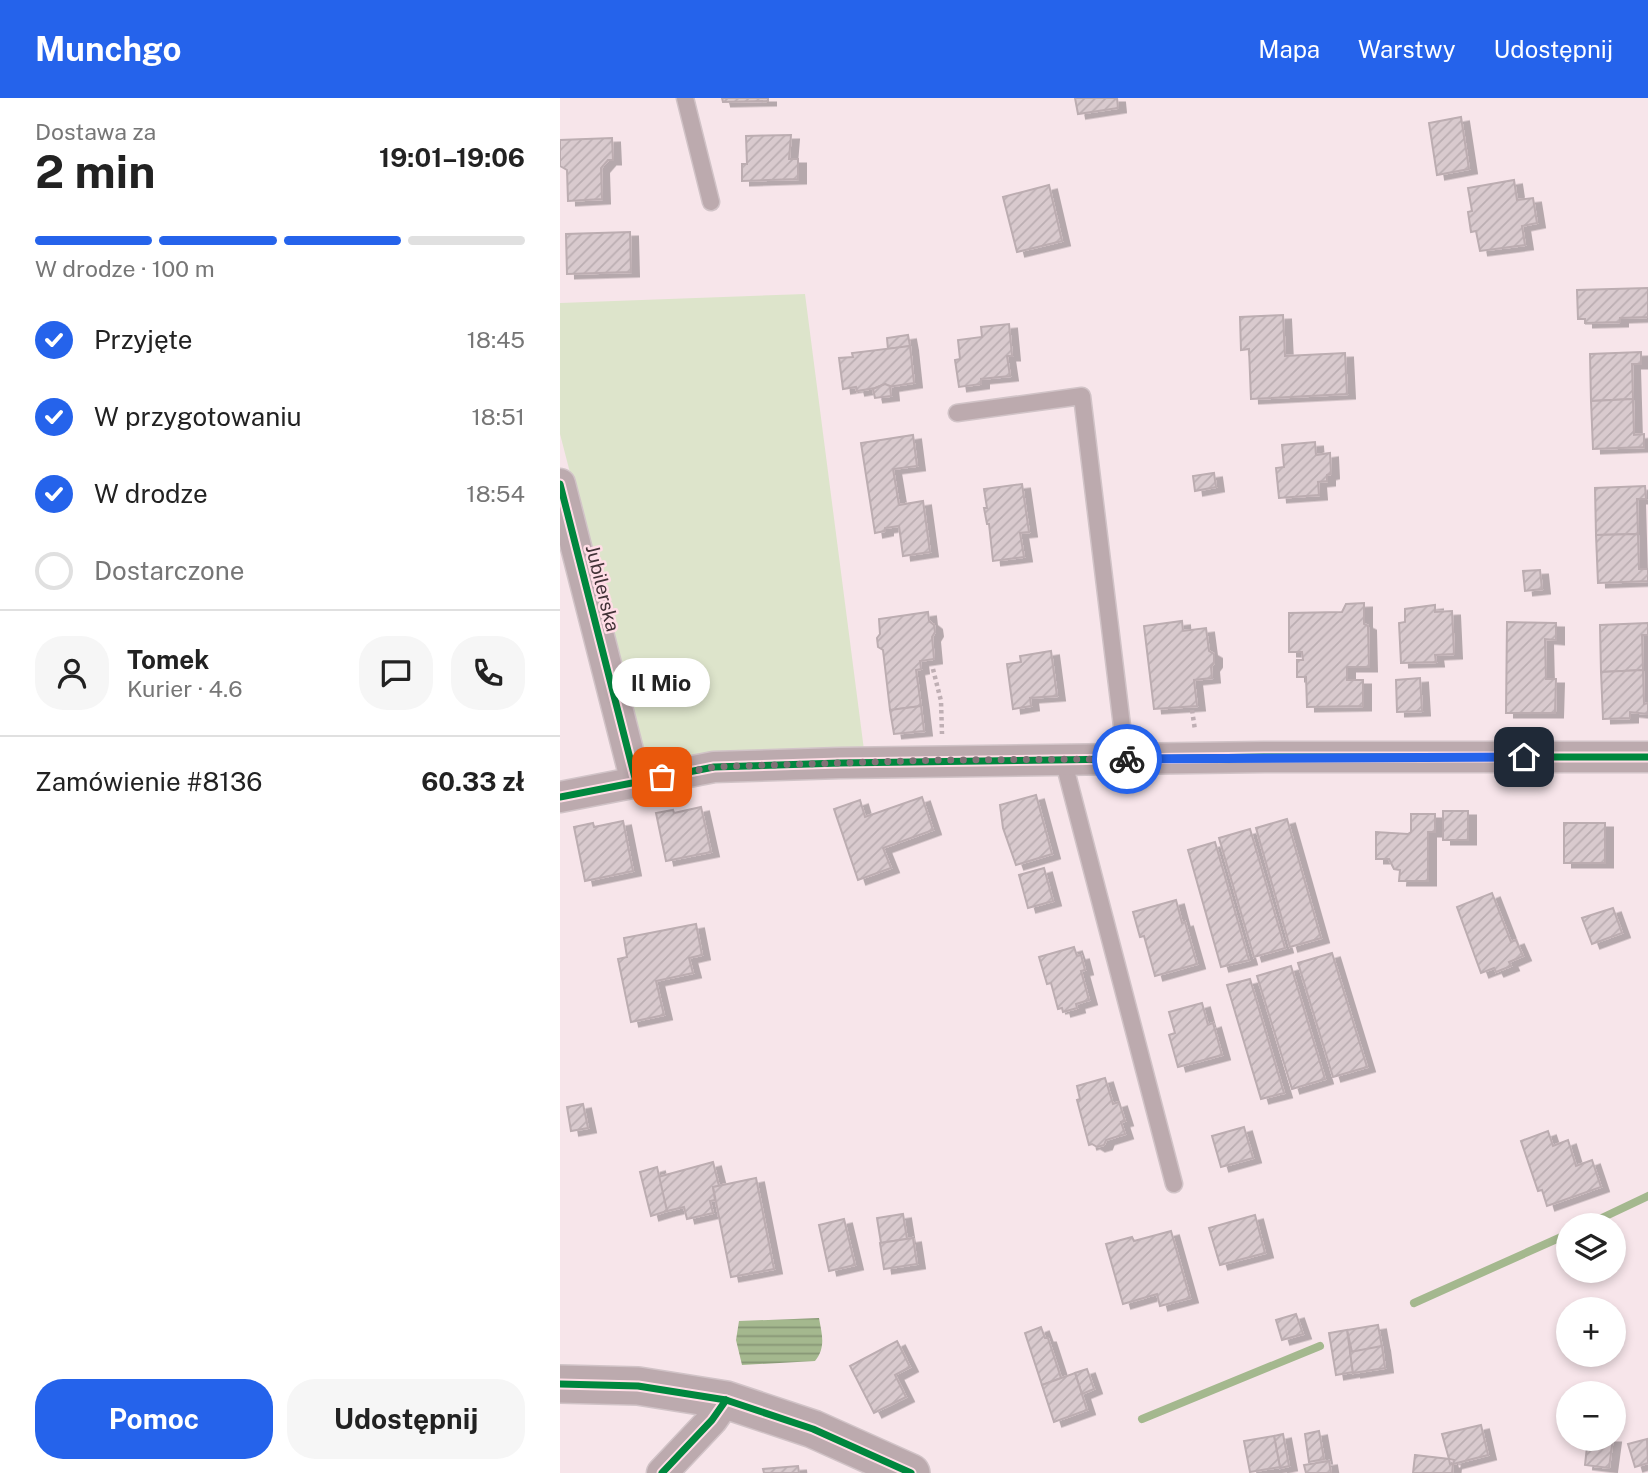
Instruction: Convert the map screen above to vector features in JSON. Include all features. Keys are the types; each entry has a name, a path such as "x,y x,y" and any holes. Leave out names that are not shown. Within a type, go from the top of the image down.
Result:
{"street":[{"name":"Jubilerska","path":"560,484 636,782"},
{"path":"560,797 714,767 942,760 1648,757"},
{"path":"560,1384 638,1386 726,1400 813,1429 904,1472"},
{"path":"662,1473 712,1420 726,1400"}],"lane":[{"path":"685,98 711,202"},
{"path":"957,413 1082,396 1126,759"},
{"path":"1063,759 1174,1184"}],"path":[{"path":"933,669 941,701 942,742"},
{"path":"1192,710 1196,741"}],"shaded area":[{"path":"805,294 864,750 734,752 645,762 560,434 560,303"},
{"path":"819,1318 822,1346 815,1361 742,1365 736,1340 739,1321"}],"building":[{"path":"722,98 768,98 768,101 723,102"},
{"path":"1075,98 1117,98 1118,108 1078,114"},
{"path":"1461,117 1469,169 1437,175 1429,123"},
{"path":"791,135 789,159 798,159 798,179 742,181 742,164 747,164 746,136"},
{"path":"612,138 613,160 608,160 601,168 602,199 568,201 567,170 560,166 560,140"},
{"path":"1514,180 1517,200 1533,198 1537,223 1522,226 1525,245 1480,251 1476,231 1471,232 1468,212 1472,211 1468,188"},
{"path":"1049,185 1062,241 1017,252 1003,197"},
{"path":"630,232 631,272 567,274 566,234"},
{"path":"1648,288 1648,317 1620,318 1620,322 1585,323 1585,319 1578,319 1577,290"},
{"path":"1283,315 1285,356 1345,353 1347,394 1251,399 1249,349 1241,350 1240,317"},
{"path":"1009,324 1012,356 1007,356 1010,376 981,379 981,384 959,387 955,360 960,359 958,340 982,337 981,327"},
{"path":"908,335 910,346 888,349 887,338"},
{"path":"910,346 914,383 888,387 885,384 857,391 856,387 843,389 839,358 853,357 852,353"},
{"path":"1641,352 1641,364 1632,364 1633,399 1591,401 1590,354"},
{"path":"885,384 890,386 891,396 875,398 873,389"},
{"path":"1633,399 1634,435 1644,434 1644,447 1593,449 1591,401"},
{"path":"913,435 917,466 893,469 899,505 923,501 930,552 903,556 899,526 875,533 861,443"},
{"path":"1315,442 1316,455 1330,453 1331,474 1327,475 1327,481 1318,482 1319,495 1279,498 1276,468 1284,467 1282,445"},
{"path":"1214,473 1216,487 1195,491 1193,476"},
{"path":"1022,484 1029,532 1020,533 1024,557 993,561 989,524 984,508 987,508 984,489"},
{"path":"1645,486 1646,499 1637,499 1638,534 1596,535 1595,488"},
{"path":"1638,534 1639,569 1648,569 1648,581 1598,583 1596,535"},
{"path":"1540,570 1542,589 1525,591 1523,571"},
{"path":"1364,603 1364,624 1368,626 1369,667 1347,667 1347,680 1363,680 1363,706 1307,707 1306,677 1297,677 1297,660 1303,660 1302,652 1289,652 1289,613 1342,612 1346,604"},
{"path":"1435,605 1435,612 1452,611 1454,654 1435,655 1436,662 1401,663 1399,623 1405,622 1405,609"},
{"path":"928,612 935,632 932,637 934,659 920,661 921,669 916,670 921,706 890,710 883,650 878,647 879,619"},
{"path":"1182,621 1183,631 1206,628 1209,651 1214,654 1212,678 1194,680 1197,706 1154,709 1144,626"},
{"path":"1507,622 1556,623 1556,640 1545,639 1546,679 1556,679 1555,713 1506,713"},
{"path":"1648,623 1648,635 1642,635 1643,670 1601,672 1600,625"},
{"path":"1051,651 1057,696 1030,698 1031,706 1013,709 1007,664 1021,662 1020,656"},
{"path":"1643,670 1644,704 1648,703 1648,714 1630,712 1630,718 1603,719 1601,672"},
{"path":"1420,678 1422,711 1397,712 1396,680"},
{"path":"921,706 924,731 894,734 890,710"},
{"path":"1036,795 1052,854 1016,865 1003,828 1000,805"},
{"path":"922,797 933,830 883,848 891,868 858,880 834,809 860,800 865,817"},
{"path":"701,807 711,852 666,861 656,813 673,810 674,813"},
{"path":"1443,811 1468,811 1468,840 1443,840"},
{"path":"1411,814 1435,814 1435,832 1428,832 1428,881 1399,881 1400,870 1394,869 1389,859 1376,859 1376,832 1408,834 1411,832"},
{"path":"1287,819 1321,938 1290,947 1256,828"},
{"path":"623,821 633,871 585,881 574,827 593,823 594,827"},
{"path":"1564,823 1605,823 1605,863 1564,863"},
{"path":"1250,829 1285,948 1254,957 1219,838"},
{"path":"1215,842 1249,960 1221,967 1188,850"},
{"path":"1044,868 1053,901 1028,908 1019,875"},
{"path":"1492,893 1511,942 1516,940 1523,956 1509,962 1511,966 1496,972 1494,968 1481,973 1457,907"},
{"path":"1176,900 1197,964 1155,976 1144,936 1140,937 1133,912"},
{"path":"1613,908 1622,933 1592,944 1582,918"},
{"path":"696,924 702,955 689,958 693,973 656,981 664,1015 631,1022 618,959 627,957 624,938"},
{"path":"1074,947 1077,956 1081,955 1085,970 1081,971 1089,1000 1076,1004 1077,1008 1063,1012 1062,1008 1058,1009 1051,983 1047,984 1039,957"},
{"path":"1332,953 1367,1067 1333,1077 1298,963"},
{"path":"1291,966 1325,1079 1292,1089 1257,976"},
{"path":"1250,979 1284,1093 1261,1099 1227,985"},
{"path":"1202,1003 1208,1025 1213,1023 1222,1055 1178,1067 1169,1035 1175,1033 1169,1012"},
{"path":"1105,1078 1113,1104 1119,1102 1125,1121 1121,1122 1125,1134 1106,1140 1104,1145 1097,1147 1089,1145 1077,1100 1080,1099 1077,1086"},
{"path":"583,1104 588,1128 571,1131 567,1107"},
{"path":"1244,1127 1253,1158 1221,1167 1212,1136"},
{"path":"1548,1131 1553,1146 1568,1140 1576,1166 1592,1160 1601,1187 1547,1206 1542,1190 1538,1191 1521,1141"},
{"path":"713,1162 719,1186 713,1187 715,1200 710,1201 713,1213 687,1219 684,1207 667,1211 658,1177"},
{"path":"657,1167 667,1211 651,1216 640,1172"},
{"path":"756,1178 774,1269 731,1277 713,1187"},
{"path":"903,1214 907,1239 881,1243 877,1218"},
{"path":"1255,1215 1265,1253 1220,1265 1209,1228"},
{"path":"844,1219 855,1265 829,1271 819,1225"},
{"path":"1171,1231 1190,1298 1160,1306 1157,1294 1123,1304 1106,1244 1132,1237 1134,1241"},
{"path":"913,1238 917,1264 884,1269 880,1243"},
{"path":"1296,1314 1303,1334 1282,1340 1276,1320"},
{"path":"1378,1325 1382,1347 1352,1352 1347,1330"},
{"path":"1041,1327 1045,1338 1048,1338 1061,1378 1042,1385 1025,1333"},
{"path":"1347,1330 1353,1372 1336,1375 1329,1333"},
{"path":"897,1341 910,1367 895,1375 906,1397 874,1413 850,1366"},
{"path":"1382,1346 1385,1368 1353,1373 1350,1352"},
{"path":"1087,1369 1094,1389 1082,1394 1075,1373"},
{"path":"1075,1373 1087,1410 1054,1422 1042,1385"},
{"path":"1481,1425 1488,1455 1453,1464 1454,1460 1449,1459 1442,1434"},
{"path":"1319,1431 1324,1459 1309,1462 1305,1434"},
{"path":"1283,1434 1289,1466 1280,1468 1274,1436"},
{"path":"1274,1436 1280,1467 1250,1472 1244,1441"},
{"path":"1647,1439 1648,1463 1635,1467 1628,1444"},
{"path":"1587,1451 1611,1451 1609,1468 1585,1465"},
{"path":"1415,1455 1449,1459 1450,1464 1453,1464 1452,1473 1413,1473"},
{"path":"1329,1461 1331,1473 1306,1473 1304,1465"},
{"path":"798,1466 799,1473 764,1473 763,1469"}],"waterway":[{"path":"1612,1213 1648,1196"},
{"path":"1414,1303 1556,1239"},
{"path":"1142,1419 1320,1346"}],"cycle path":[{"path":"560,484 636,782"},
{"path":"560,797 714,767 1264,757 1648,757"},
{"path":"560,1384 638,1386 726,1400 813,1429 911,1473"},
{"path":"662,1473 712,1420 726,1400"}],"way so far":[{"path":"662,777 714,767 739,766 942,760 1127,759"}],"place":[{"name":"Il Mio","path":"662,777"}],"route":[{"path":"1127,759 1524,757"}]}
